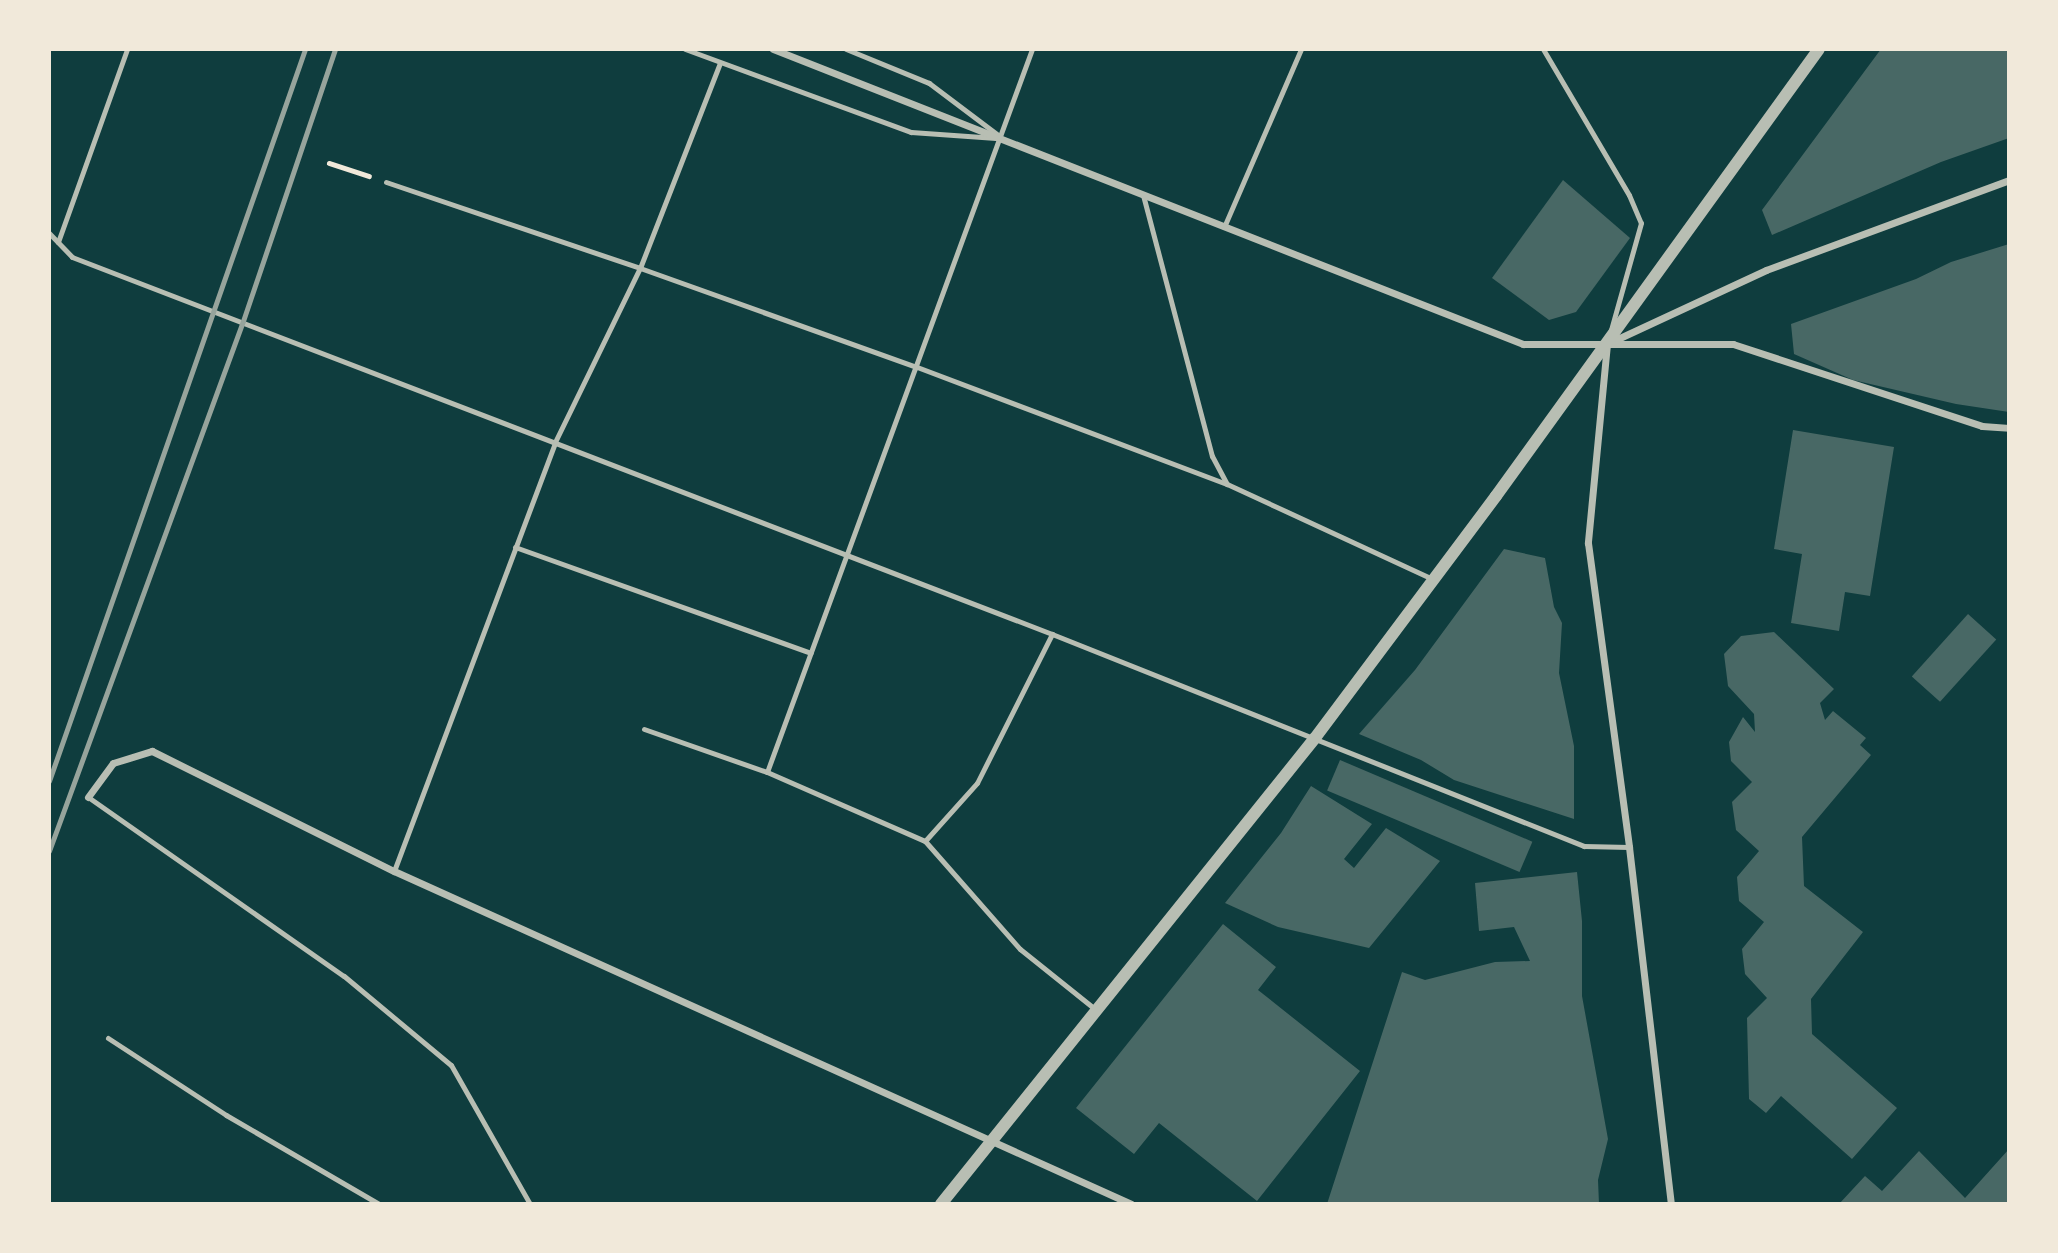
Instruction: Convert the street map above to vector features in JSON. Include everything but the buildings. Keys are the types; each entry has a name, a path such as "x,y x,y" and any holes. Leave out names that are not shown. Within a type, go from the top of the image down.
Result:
{"street":[{"path":"773,49 1523,344 1733,344 1982,426 2009,428"},
{"path":"941,1204 1315,738 1608,343 1819,49"},
{"path":"1608,343 1766,270 2009,180"},
{"path":"1608,343 1588,543 1629,847 1671,1204"},
{"path":"88,797 113,763 152,751 394,871 1131,1204"}],"lane":[{"path":"58,242 127,49"},
{"path":"685,49 911,132 1001,138"},
{"path":"846,49 929,83 1001,138"},
{"path":"767,772 1032,49"},
{"path":"1224,227 1301,49"},
{"path":"1543,49 1629,195 1641,223 1608,343"},
{"path":"394,871 555,442 640,268 720,62"},
{"path":"386,182 640,268 917,367 1227,484 1433,579"},
{"path":"1143,195 1212,456 1227,484"},
{"path":"49,233 72,257 216,310 1052,634 1584,846 1629,847"},
{"path":"515,548 811,653"},
{"path":"925,841 977,783 1052,634"},
{"path":"644,729 767,772 925,841 1020,949 1095,1009"},
{"path":"88,797 344,975 451,1065 530,1204"},
{"path":"108,1038 226,1115 379,1204"}],"path":[{"path":"329,163 386,182"}],"railway":[{"path":"49,781 305,49"},
{"path":"49,851 243,321 335,49"}]}
